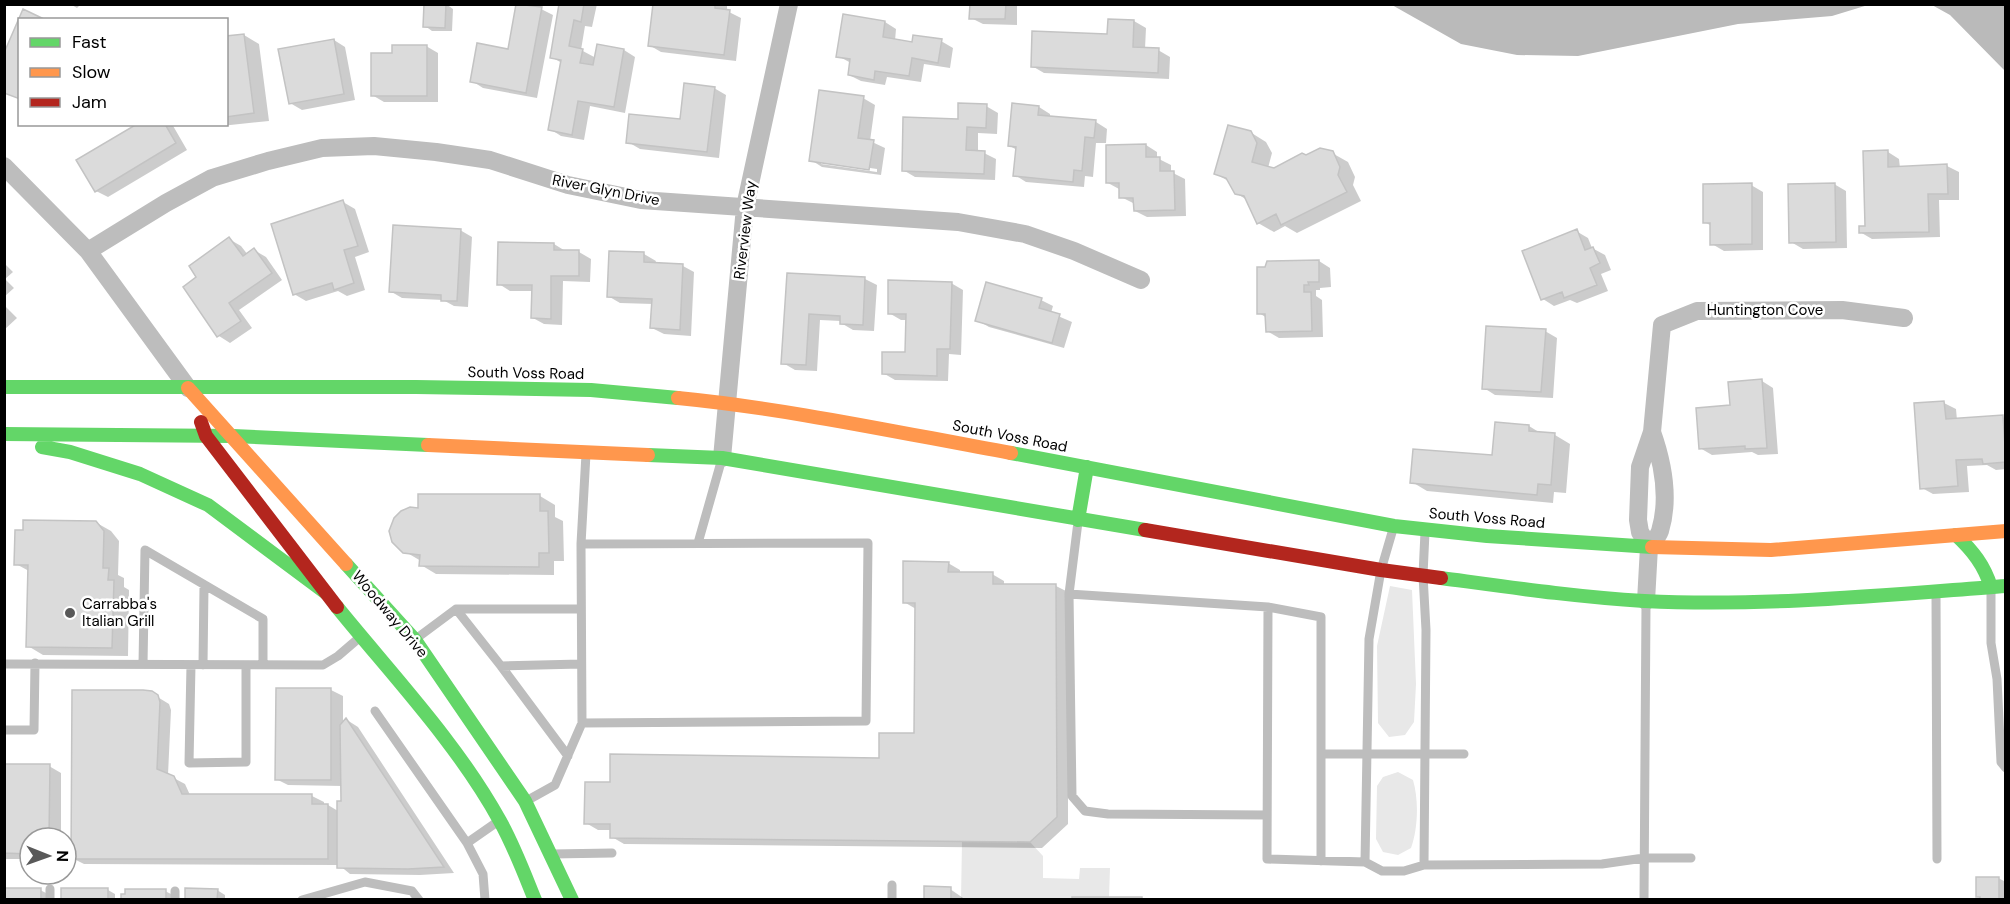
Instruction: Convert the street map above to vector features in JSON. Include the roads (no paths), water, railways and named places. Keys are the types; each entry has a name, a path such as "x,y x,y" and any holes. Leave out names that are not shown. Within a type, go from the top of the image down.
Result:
{"main road":[{"name":"South Voss Road","path":"4,387 416,387 591,390 729,403 834,420 1394,526 1487,536 1649,547 1771,550 2006,531"},
{"name":"Woodway Drive","path":"188,388 206,436 326,593 459,755 513,811 550,854 572,900"},
{"name":"Woodway Drive","path":"188,388 415,640 513,811 516,852 535,900"},
{"path":"4,434 233,436 723,458 1381,570 1585,597 1646,601 1786,602 1998,586 1973,551 1956,535"},
{"path":"4,440 70,452 140,474 208,505 326,593"},
{"path":"1078,520 1087,467"}],"street":[{"name":"Riverview Way","path":"723,458 745,207 789,4"},
{"name":"River Glyn Drive","path":"88,251 212,178 322,148 374,146 490,160 568,185 641,200 958,222 1014,232 1074,251 1141,280"},
{"name":"Woodway Drive","path":"4,166 88,251 188,388"},
{"name":"Huntington Cove","path":"1646,601 1649,547 1638,520 1640,467 1652,432 1662,325 1697,311 1842,310 1904,318"},
{"name":"Huntington Cove","path":"1649,547 1660,533 1664,482 1661,457 1652,432"}],"lane":[{"path":"467,843 555,785 582,723 581,544 586,452"},
{"path":"698,543 723,458"},
{"path":"1078,520 1069,594 1072,796 1085,811 1108,814 1268,816"},
{"path":"1365,862 1369,639 1381,570 1394,526"},
{"path":"1424,865 1426,630 1423,576 1425,529"},
{"path":"581,544 868,543 867,721 582,723"},
{"path":"143,664 145,550 263,620 263,665"},
{"path":"203,666 204,586"},
{"path":"1998,586 1991,643 1997,679 2001,762 2006,768"},
{"path":"1936,591 1937,859"},
{"path":"1069,594 1268,607 1322,617 1321,861"},
{"path":"1644,900 1646,601"},
{"path":"1268,607 1267,859 1365,862 1382,871 1404,872 1424,865 1602,864 1644,858 1691,858"},
{"path":"415,640 456,609 581,609"},
{"path":"456,609 568,756"},
{"path":"4,664 323,665 363,636"},
{"path":"4,730 34,730 35,663"},
{"path":"501,666 581,664"},
{"path":"191,665 189,763 246,762 246,666"},
{"path":"375,711 467,843 483,874 485,900"},
{"path":"1321,754 1464,754"},
{"path":"550,854 612,853"},
{"path":"302,900 365,882 412,891 419,900"},
{"path":"892,885 892,900"},
{"path":"50,889 50,900"}],"place":[{"name":"Carrabba's Italian Grill","path":"70,613"}]}
